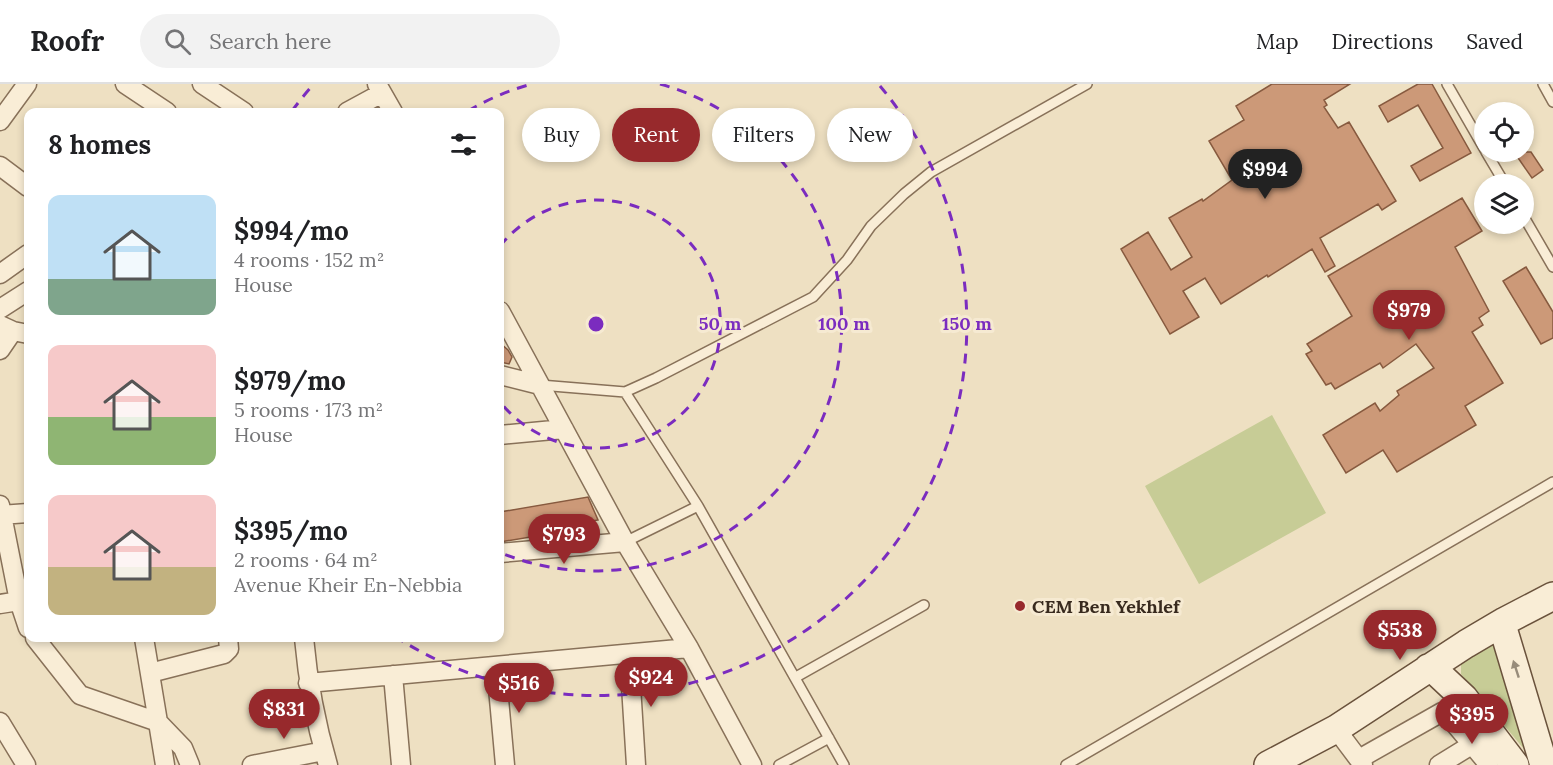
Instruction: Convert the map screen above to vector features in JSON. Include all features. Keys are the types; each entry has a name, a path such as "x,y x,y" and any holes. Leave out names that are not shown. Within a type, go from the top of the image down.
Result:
{"main road":[{"path":"1268,765 1298,758 1336,729 1428,668 1504,621 1553,596"},
{"path":"1504,621 1503,628 1544,765"},
{"path":"1428,668 1432,668 1464,699 1515,765"}],"street":[{"path":"0,121 27,84"},
{"path":"125,84 161,108"},
{"path":"202,84 235,108"},
{"path":"352,108 380,88 391,108"},
{"path":"0,166 24,184"},
{"path":"0,274 24,257"},
{"path":"0,309 24,294"},
{"path":"504,322 625,542 688,648 752,765"},
{"path":"0,350 14,330"},
{"path":"504,376 540,385"},
{"path":"504,435 564,429"},
{"path":"24,513 1,511 24,616"},
{"path":"504,553 625,542"},
{"path":"0,604 19,601"},
{"path":"38,642 80,695 86,699 158,722 183,748 190,765"},
{"path":"145,642 165,765"},
{"path":"150,673 224,654 229,649 228,642"},
{"path":"252,765 326,758 308,683 304,642"},
{"path":"308,683 688,648"},
{"path":"629,654 636,765"},
{"path":"496,666 505,765"},
{"path":"393,675 401,765"},
{"path":"1336,729 1361,762 1440,712 1449,717 1489,765"},
{"path":"0,723 6,748 26,765"},
{"path":"1438,765 1473,744"}],"lane":[{"path":"540,385 625,392 813,297 847,260 871,226 903,194 931,172 1087,84"},
{"path":"1447,84 1474,130"},
{"path":"1543,84 1553,102"},
{"path":"1534,234 1553,267"},
{"path":"625,392 698,506 796,676 844,765"},
{"path":"1066,765 1553,482"},
{"path":"625,542 698,506"},
{"path":"796,676 924,605"},
{"path":"779,765 829,738"}],"green space":[{"path":"1272,415 1326,513 1199,584 1145,486"},
{"path":"1498,635 1531,750 1524,749 1461,674 1461,655"}],"building":[{"path":"1272,84 1350,84 1324,100 1327,105 1324,107 1338,128 1349,122 1396,201 1382,210 1378,204 1320,238 1335,266 1325,272 1312,249 1221,304 1205,278 1183,291 1199,317 1170,334 1121,249 1148,232 1171,270 1192,257 1169,218 1202,199 1203,201 1232,180 1209,141 1244,120 1236,106"},
{"path":"1418,84 1432,84 1471,153 1420,181 1411,166 1443,148 1418,105 1388,122 1379,106"},
{"path":"1534,156 1543,170 1534,177 1534,174 1529,174 1521,162 1534,162"},
{"path":"1462,198 1474,218 1474,234 1477,234 1455,247 1489,311 1479,318 1483,325 1472,332 1503,383 1465,406 1476,425 1397,472 1383,450 1346,473 1323,435 1375,403 1380,411 1399,395 1397,391 1434,368 1416,344 1383,368 1380,363 1335,389 1331,383 1326,385 1306,354 1312,351 1307,344 1352,316 1328,276"},
{"path":"1526,267 1553,312 1553,338 1541,344 1503,281"},
{"path":"504,346 512,357 509,364 504,363"},
{"path":"588,497 598,520 581,523 583,534 555,537 554,533 504,541 504,511"}],"place":[{"name":"CEM Ben Yekhlef","path":"1020,606"}]}
